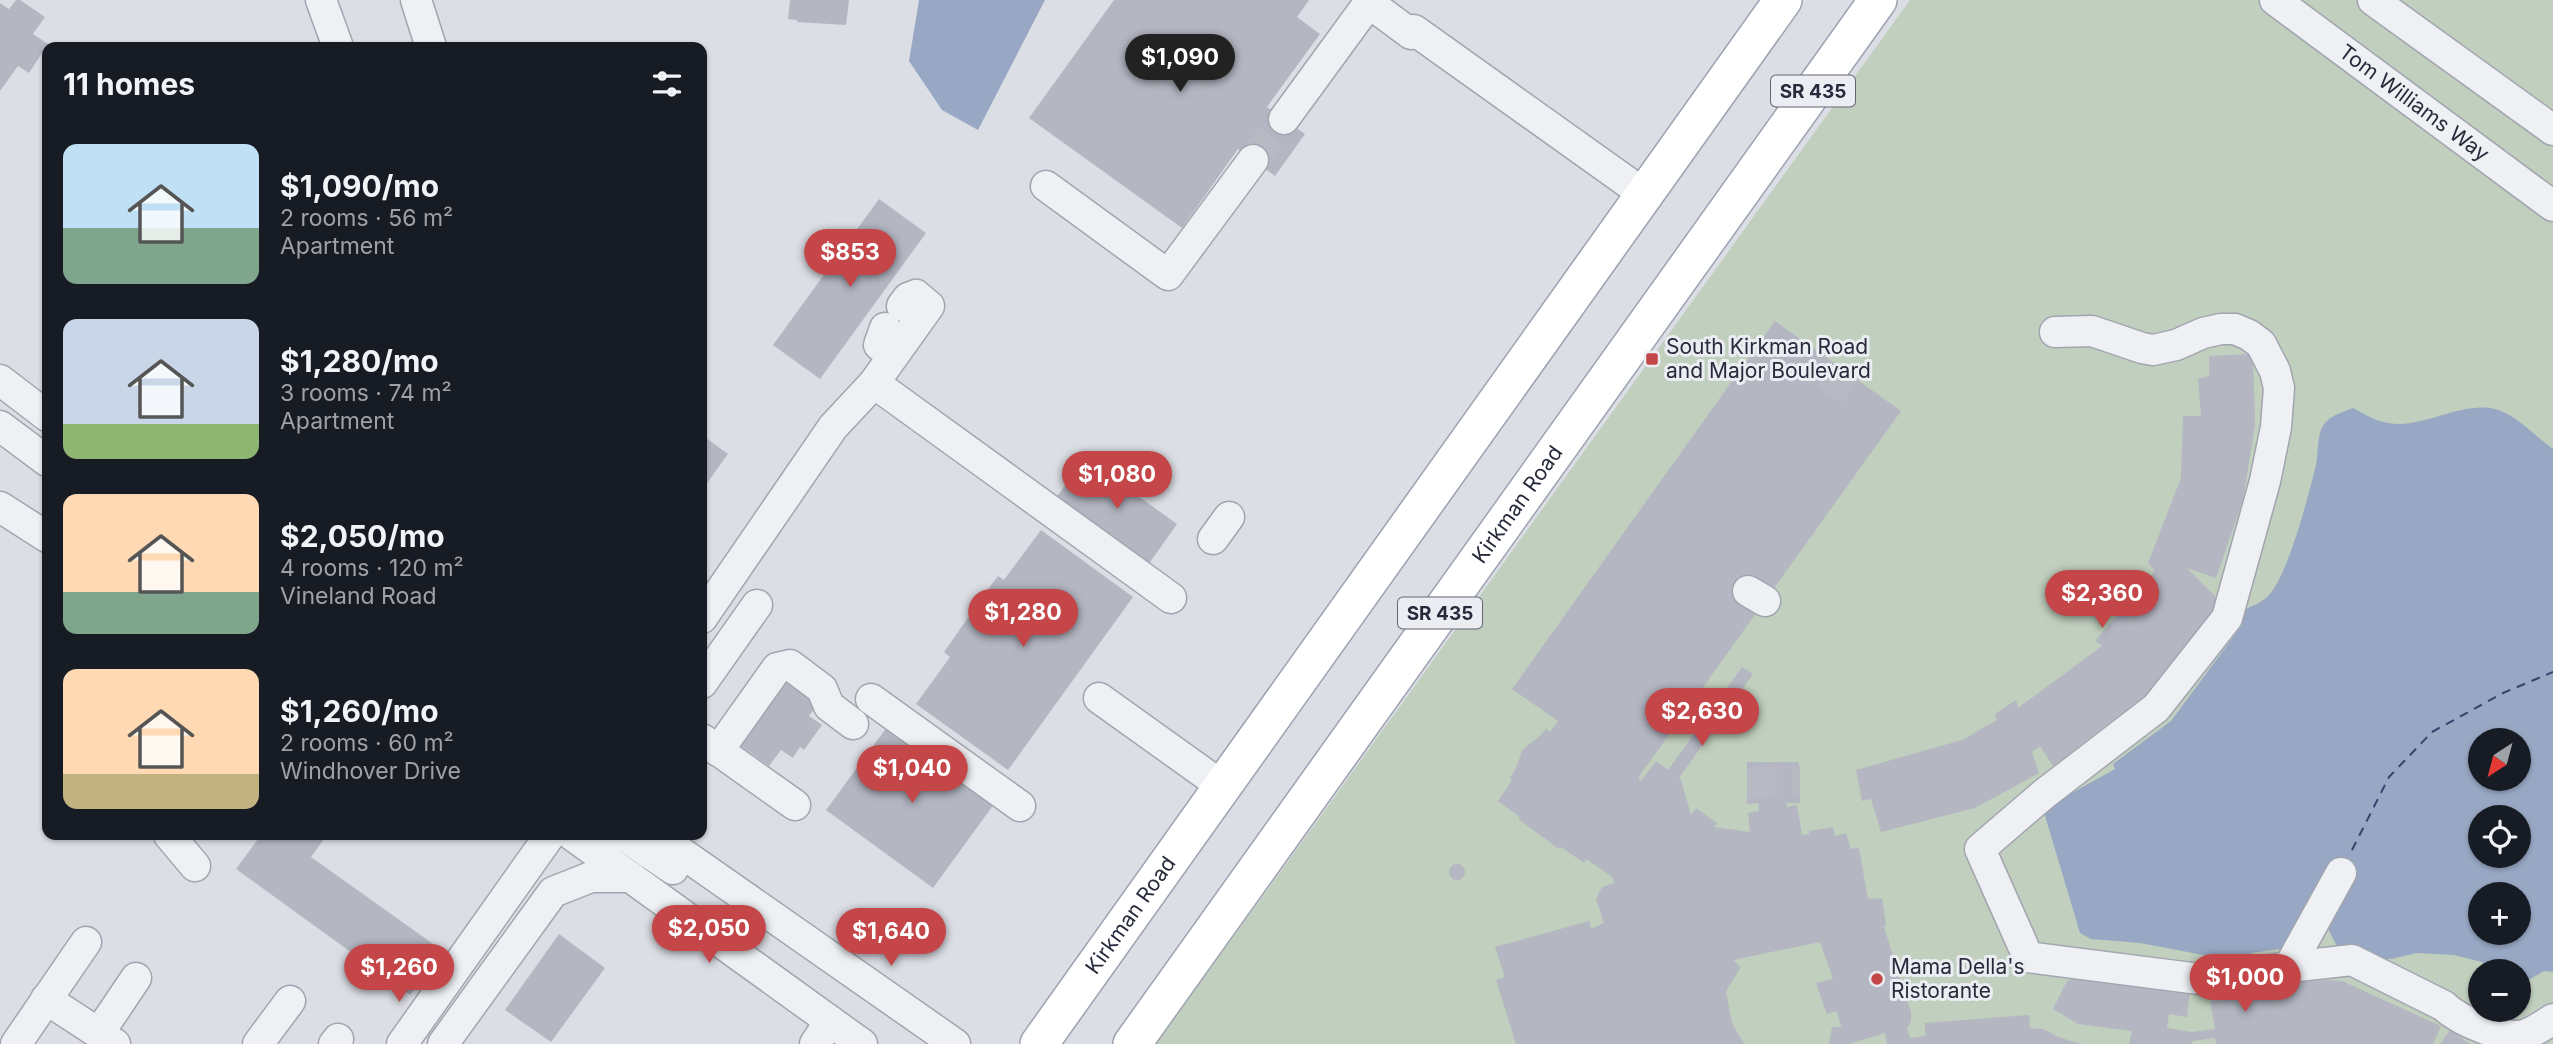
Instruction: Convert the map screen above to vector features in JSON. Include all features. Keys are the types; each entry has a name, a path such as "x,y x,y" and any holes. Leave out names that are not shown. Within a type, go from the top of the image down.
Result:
{"main road":[{"name":"Kirkman Road","path":"1038,1044 1783,0"},
{"name":"Kirkman Road","path":"1132,1044 1878,0"}],"street":[{"path":"321,0 336,42"},
{"path":"416,0 429,42"},
{"name":"Tom Williams Way","path":"2275,0 2553,206"},
{"path":"2373,0 2553,131"},
{"path":"1284,119 1374,1 1644,194"},
{"path":"1046,186 1168,275 1253,160"},
{"path":"2063,331 2092,331 2153,350 2176,345 2203,333 2235,329 2262,344 2276,371 2279,397 2265,481 2227,618 2156,708 2044,794 1980,849 2028,957 2205,989 2289,967 2352,960 2444,1006 2453,1015 2475,1026 2522,1040 2553,1019"},
{"path":"707,611 833,427 874,383 894,330"},
{"path":"0,380 42,412"},
{"path":"874,383 1171,598"},
{"path":"0,426 42,457"},
{"path":"0,506 42,534"},
{"path":"707,676 757,605"},
{"path":"795,805 710,745 777,668 790,665 822,689 829,706 853,724"},
{"path":"1099,698 1222,786"},
{"path":"871,699 1020,806"},
{"path":"173,840 195,866"},
{"path":"402,1044 465,938 546,840"},
{"path":"579,840 631,877 822,1032 862,1044"},
{"path":"630,840 703,889 753,902"},
{"path":"663,840 955,1044"},
{"path":"2289,967 2341,873"},
{"path":"443,1044 553,892 591,877 631,877"},
{"path":"16,1044 86,942"},
{"path":"46,999 107,1039 136,978"},
{"path":"258,1044 290,1001"}],"green space":[{"path":"1910,0 2553,0 2553,1044 1156,1044"}],"water":[{"path":"919,0 1045,0 978,130 942,110 909,61"},
{"path":"2353,408 2383,422 2401,424 2464,410 2490,408 2516,419 2553,449 2553,972 2544,971 2531,978 2531,959 2470,959 2454,955 2417,953 2391,959 2363,958 2339,950 2326,925 2281,953 2279,949 2238,958 2236,954 2214,957 2140,943 2091,939 2080,933 2043,809 2115,769 2113,764 2171,721 2240,628 2246,609 2269,595 2283,570 2297,533 2316,465 2322,427 2338,414"}],"building":[{"path":"16,0 20,0 45,17 33,34 45,42 42,42 42,53 29,73 18,66 0,91 0,3 9,9"},
{"path":"790,0 849,0 846,25 788,19"},
{"path":"1114,0 1309,0 1297,17 1320,34 1267,107 1305,134 1275,176 1238,149 1182,228 1029,118"},
{"path":"879,199 926,233 820,379 773,345"},
{"path":"1775,321 1901,411 1638,778 1641,781 1656,761 1668,770 1742,667 1753,674 1679,778 1691,815 1696,808 1717,823 1714,827 1750,832 1748,813 1759,811 1758,803 1747,804 1747,762 1799,762 1800,803 1787,803 1787,807 1797,805 1802,835 1809,834 1809,831 1833,827 1835,836 1846,833 1851,849 1859,848 1868,899 1882,898 1886,926 1878,928 1884,927 1911,1012 1907,1029 1910,1038 1925,1036 1925,1023 2029,1015 2030,1028 2043,1029 2081,1044 1887,1044 1885,1033 1849,1044 1829,1044 1832,1027 1842,1027 1836,1011 1827,1014 1816,983 1833,979 1820,942 1733,960 1741,967 1726,991 1732,1023 1744,1044 1516,1044 1496,980 1505,977 1495,947 1589,921 1591,929 1604,923 1596,899 1602,887 1614,883 1612,877 1586,859 1584,863 1561,847 1559,849 1498,801 1512,780 1510,778 1523,749 1546,728 1550,732 1558,721 1512,689"},
{"path":"2253,354 2255,425 2243,500 2216,578 2187,568 2220,601 2150,692 2053,766 2040,746 2032,752 2039,773 1975,808 1881,832 1871,799 1862,801 1856,770 1962,740 1997,720 1995,714 2016,700 2018,708 2102,646 2095,641 2155,571 2148,563 2181,478 2183,416 2201,416 2198,379 2209,376 2209,356"},
{"path":"707,439 728,454 707,483"},
{"path":"1085,458 1177,524 1148,565 1056,498"},
{"path":"1041,530 1133,597 1008,770 916,704 950,657 944,652 986,592 998,576 1004,580"},
{"path":"783,680 817,705 809,716 822,725 804,750 800,747 793,758 781,750 769,766 737,743"},
{"path":"890,723 997,800 933,888 826,810"},
{"path":"257,840 323,840 311,857 443,951 410,995 236,869"},
{"path":"1457,864 1465,872 1457,880 1449,872"},
{"path":"559,934 605,968 551,1042 505,1010"},
{"path":"2086,972 2190,990 2187,1017 2169,1014 2167,1028 2192,1032 2215,1029 2210,1001 2236,999 2233,989 2327,980 2342,981 2441,1026 2433,1044 2216,1044 2215,1038 2192,1041 2191,1044 2129,1044 2132,1031 2078,1024 2053,1009 2067,981"},
{"path":"2450,1030 2456,1034 2470,1044 2440,1044"}],"ferry route":[{"path":"2352,850 2389,777 2432,732 2503,693 2553,672"}],"tunnel":[{"path":"1253,160 1284,119"},
{"path":"1830,395 1849,369"},
{"path":"1747,783 1800,782"}],"place":[{"name":"South Kirkman Road and Major Boulevard","path":"1652,359"},
{"name":"Mama Della's Ristorante","path":"1877,979"}]}
